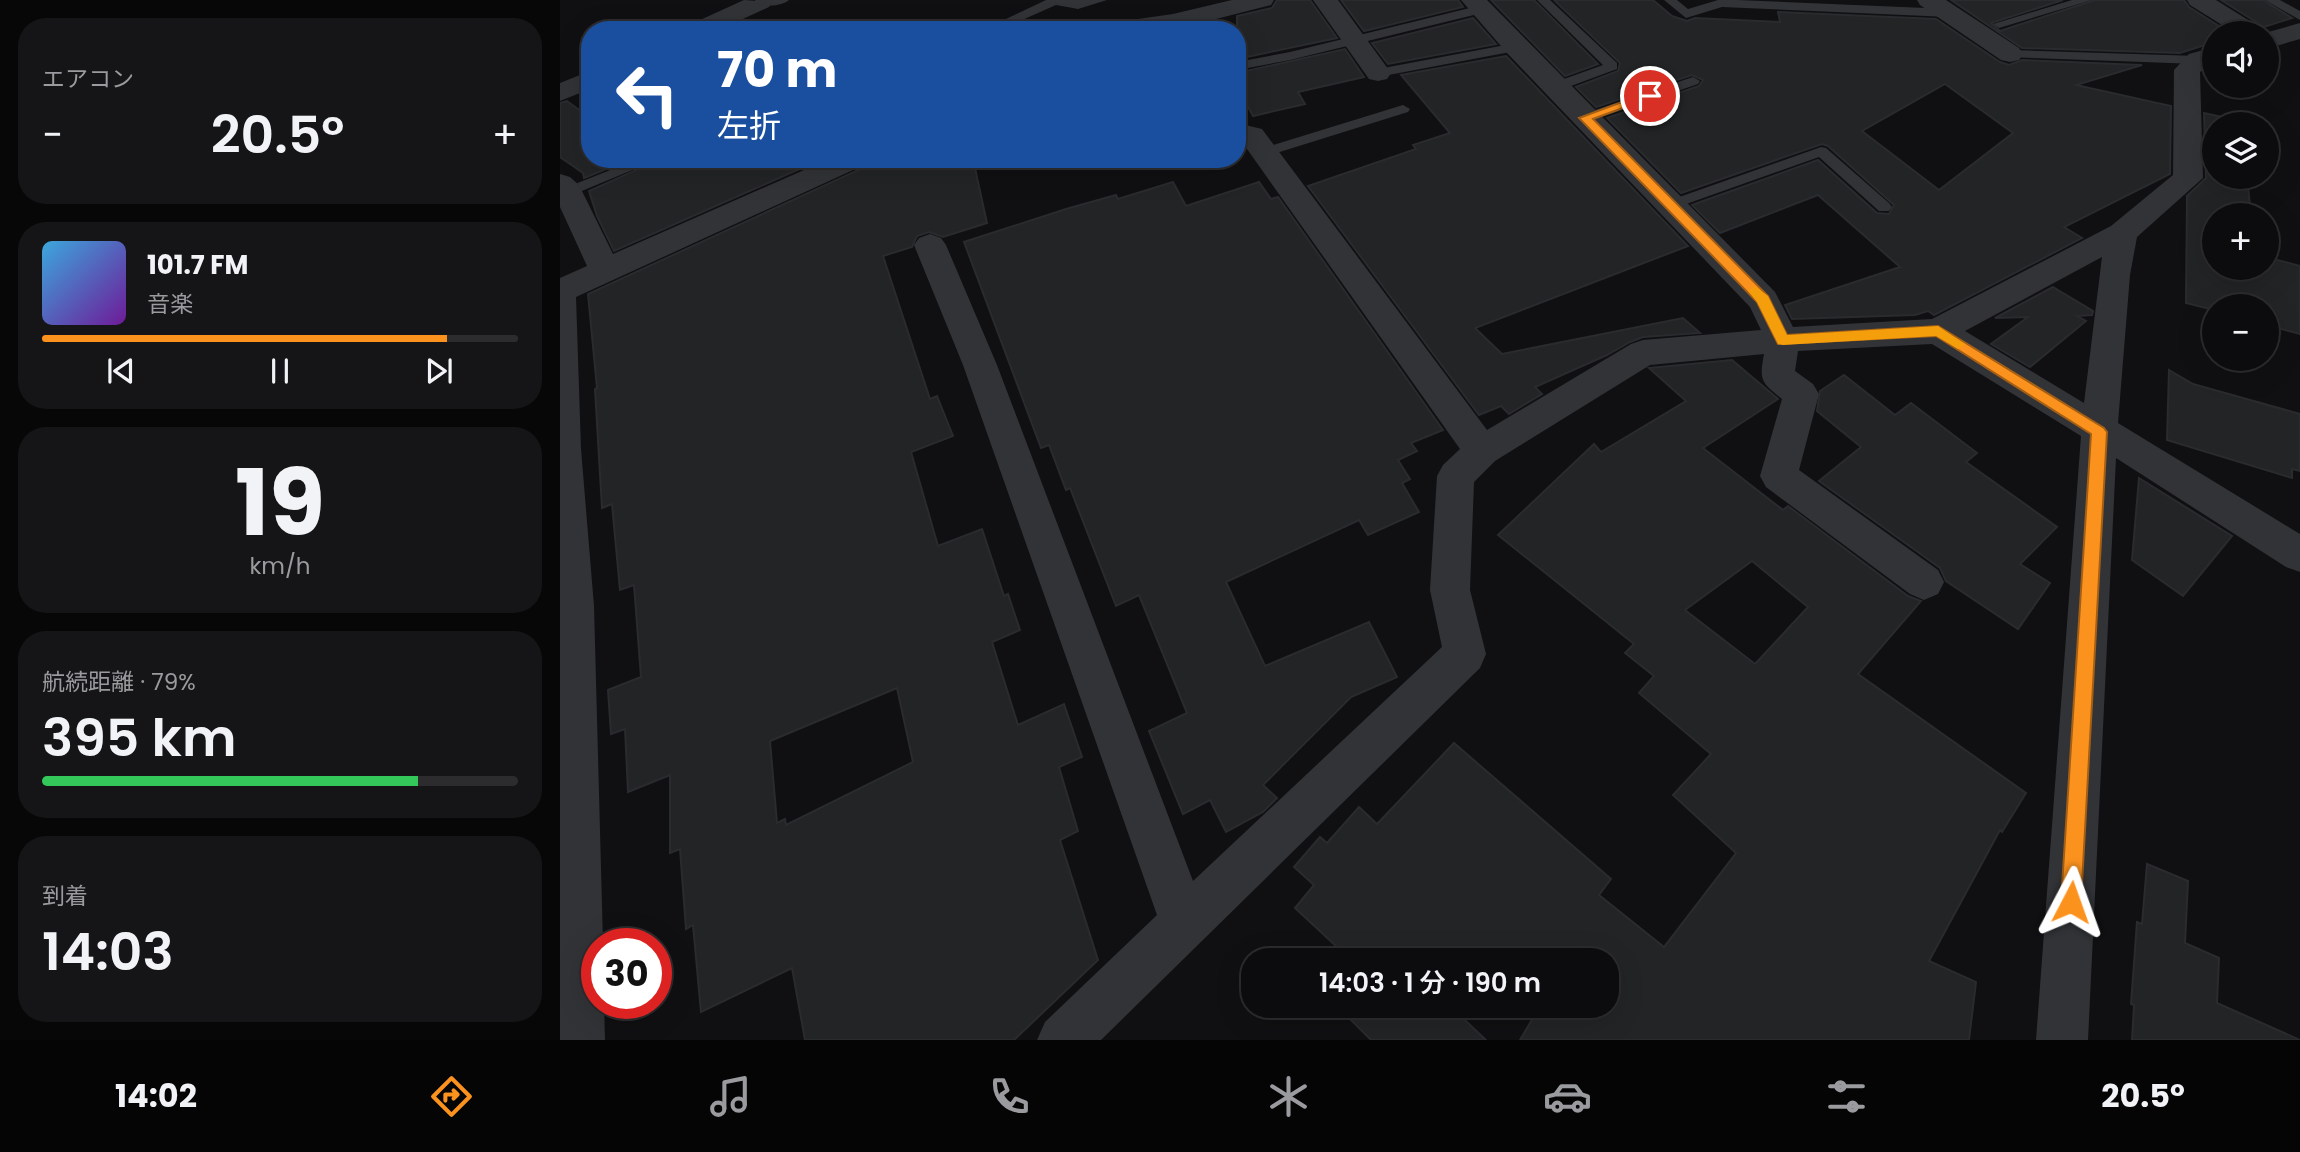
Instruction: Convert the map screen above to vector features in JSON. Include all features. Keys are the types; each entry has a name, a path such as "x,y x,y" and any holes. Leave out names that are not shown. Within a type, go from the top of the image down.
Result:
{"street":[{"path":"1191,21 1262,0"},
{"path":"1325,0 1378,73"},
{"path":"2199,0 2233,21"},
{"path":"719,21 766,1"},
{"path":"1478,5 1763,300 1783,340 1777,376 1801,394 1779,477 1924,582"},
{"path":"1939,7 2010,54"},
{"path":"2279,37 2300,31"},
{"path":"1063,1040 1185,925 1354,756 1465,654 1450,590 1456,475 1482,451 1643,353 1783,340 1938,331 2122,233 2188,178 2187,70 2202,61"},
{"path":"560,93 581,83"},
{"path":"1246,134 1252,135 1265,152 1482,451"},
{"path":"579,1040 574,606 561,449 560,291 834,168"},
{"path":"563,190 606,271"},
{"path":"2063,1040 2099,432 2114,275 2122,233"},
{"path":"930,245 980,365 1185,925"},
{"path":"1938,331 2300,555"}],"lane":[{"path":"1009,21 1056,0 1067,6 1080,7 1101,0"},
{"path":"1543,0 1612,66 1555,87"},
{"path":"1670,0 1686,14 1721,3 1939,7"},
{"path":"1999,24 2086,0"},
{"path":"2271,0 2300,16"},
{"path":"1246,64 1354,41 1478,5"},
{"path":"1378,73 1516,47"},
{"path":"2010,54 2202,58"},
{"path":"1585,118 1693,81"},
{"path":"1265,152 1403,108"},
{"path":"1670,205 1821,151 1884,207"},
{"path":"563,190 626,168"}],"building":[{"path":"1277,0 1310,0 1337,38 1246,57 1246,21 1237,21 1237,16 1272,8"},
{"path":"1341,0 1458,0 1463,7 1364,31"},
{"path":"1491,0 1534,0 1598,64 1565,76"},
{"path":"1554,0 1653,0 1672,16 1687,21 1695,18 1780,22 1778,12 1936,19 2000,62 2009,65 2022,60 2142,65 2076,85 2171,106 2170,174 2064,227 2082,238 1934,315 1928,311 1915,315 1792,319 1785,305 1900,267 1818,195 1720,233 1692,205 1818,160 1877,213 1889,214 1894,205 1828,146 1822,144 1681,193 1607,118 1699,86 1703,80 1692,75 1596,107 1576,87 1618,71 1620,63","holes":["1945,84 2013,133 1939,190 1862,131"]},
{"path":"1951,0 2063,0 1991,23 2000,31 2095,0 2184,0 2189,7 2211,21 2202,21 2202,46 2180,53 2022,48"},
{"path":"2221,0 2263,0 2292,18 2279,22 2254,21"},
{"path":"1473,18 1496,44 1388,64 1372,43"},
{"path":"1345,49 1364,77 1298,92 1305,104 1253,116 1246,103 1246,71"},
{"path":"1506,56 1688,246 1475,328 1502,354 1683,318 1700,333 1643,337 1535,387 1542,394 1509,414 1501,406 1479,415 1308,186 1416,149 1413,145 1450,133 1401,75"},
{"path":"567,101 581,111 581,168 608,168 584,178 583,173 560,157 560,103"},
{"path":"641,168 802,168 614,251 597,216 589,191"},
{"path":"863,168 975,168 987,223 943,237 929,232 917,236 912,247 883,256 930,399 937,396 953,436 911,452 938,546 982,529 1004,596 1008,594 1020,630 992,642 1018,725 1064,704 1082,757 1059,767 1078,831 1060,840 1098,960 1014,1040 805,1040 792,968 701,1012 693,925 686,929 680,849 670,853 670,775 628,792 625,729 611,734 608,690 641,677 634,585 620,590 612,504 602,508 597,388 588,294","holes":["897,688 913,762 786,825 785,819 777,823 770,741"]},
{"path":"1173,182 1186,206 1259,182 1271,199 1278,197 1443,430 1411,443 1417,451 1398,460 1410,479 1402,483 1419,512 1368,535 1359,520 1226,582 1265,666 1369,622 1397,677 1351,697 1263,785 1277,798 1263,812 1226,832 1210,800 1183,814 1149,731 1187,713 1139,595 1116,606 1070,488 1066,490 1049,445 1041,448 964,242 1066,209 1116,195 1118,199"},
{"path":"2202,182 2202,189 2248,189 2250,203 2202,203 2202,280 2279,280 2279,260 2300,266 2300,334 2279,328 2279,294 2202,294 2202,307 2186,303 2187,196"},
{"path":"2053,287 2093,311 2092,315 2077,316 2086,321 2030,367 1991,344 2028,317 1995,318"},
{"path":"1732,360 1778,399 1703,448 1783,510 1788,506 1908,596 1921,601 1858,674 2026,793 2002,832 2000,830 1929,961 1976,982 1969,1040 1520,1040 1533,1018 1619,1018 1619,948 1338,948 1295,908 1314,885 1294,867 1320,837 1327,843 1359,807 1377,824 1454,743 1611,879 1599,895 1664,947 1736,853 1673,795 1711,754 1639,693 1654,676 1625,653 1634,644 1498,535 1594,444 1601,452 1686,401 1649,368","holes":["1752,561 1808,607 1755,664 1685,610"]},
{"path":"2169,370 2193,384 2300,414 2300,471 2292,469 2292,478 2167,440"},
{"path":"1844,375 1895,415 1911,403 1977,453 1966,462 2057,527 2020,564 2050,583 2018,629 1946,581 1940,568 1819,481 1861,447 1817,411 1820,391"},
{"path":"2139,478 2232,536 2183,596 2132,560"},
{"path":"2147,864 2188,881 2185,943 2219,958 2217,1003 2300,1040 2132,1040 2134,1005 2131,1004 2137,922 2142,924"},
{"path":"1349,1018 1463,1018 1486,1040 1371,1040"}],"slow traffic":[{"path":"1755,291 1763,300 1783,340 1938,331 1958,344"}],"route":[{"path":"1650,96 1585,118 1763,300 1783,340 1938,331 2099,432 2071,902"}]}
